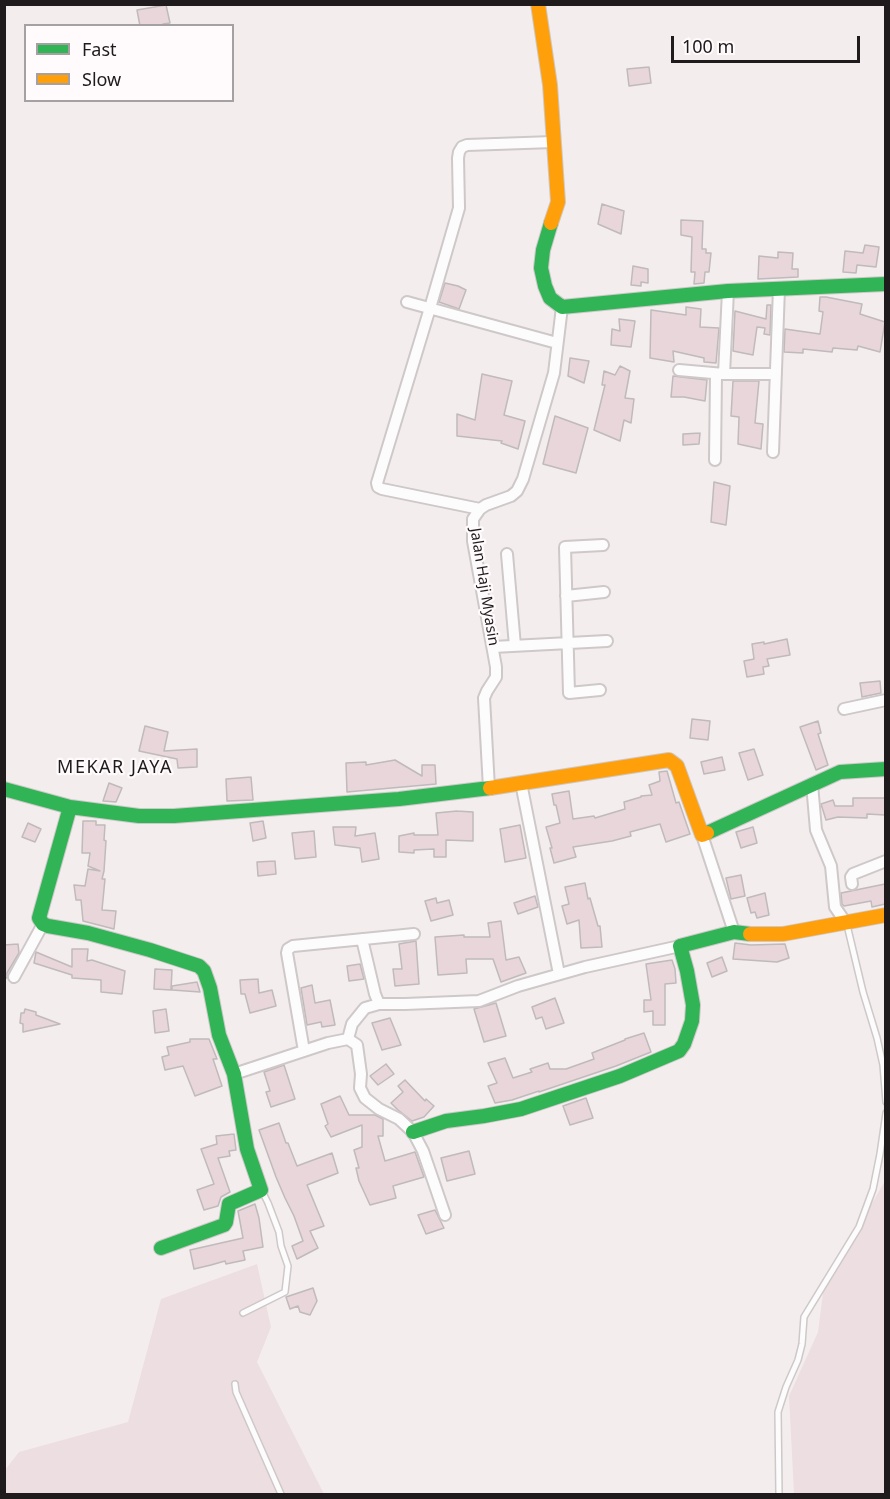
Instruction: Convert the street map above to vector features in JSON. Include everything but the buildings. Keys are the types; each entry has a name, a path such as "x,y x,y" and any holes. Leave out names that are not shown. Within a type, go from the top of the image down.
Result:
{"street":[{"path":"537,4 550,86 558,202 543,250 541,268 550,298 562,307 728,291 885,284"},
{"path":"480,509 382,489 377,483 459,208 458,158 462,147 553,142"},
{"path":"773,452 779,288"},
{"path":"715,460 728,291"},
{"path":"407,302 557,343"},
{"name":"Jalan Haji Myasin","path":"489,788 484,698 496,677 493,647 473,541 474,519 480,509 486,505 511,496 517,491 523,479 554,373 562,307"},
{"path":"679,370 720,374 776,374"},
{"path":"600,690 569,693 565,547 603,545"},
{"path":"507,554 514,646"},
{"path":"566,596 604,592"},
{"path":"493,647 607,641"},
{"path":"844,709 885,700"},
{"path":"4,789 70,807 139,816 174,816 399,799 489,788 669,760 677,766 734,932"},
{"path":"702,835 840,772 885,769"},
{"path":"521,783 559,974"},
{"path":"812,784 816,830 831,866 835,907 846,923"},
{"path":"70,807 39,918 43,924 48,926 88,933 199,966 207,976 219,1035 234,1074 247,1149 261,1190 229,1204 224,1225 160,1248"},
{"path":"852,884 853,874 885,861"},
{"path":"234,1074 348,1038 361,1015 380,1004 479,1001 559,974 734,932 783,934 885,915"},
{"path":"14,977 43,924"},
{"path":"304,1051 288,949 293,946 414,934"},
{"path":"362,939 375,994 380,1004"},
{"path":"413,1132 446,1121 521,1109 620,1076 679,1051 692,1022 693,1005 680,945"},
{"path":"348,1038 357,1045 361,1074 360,1088 365,1098 379,1109 399,1119 413,1132 423,1151 445,1215"}],"lane":[{"path":"846,923 883,1065 885,1102"},
{"path":"779,1494 778,1412 786,1386 798,1360 804,1317 859,1227 873,1189 885,1113"},
{"path":"243,1313 285,1292 288,1266 279,1232 261,1190"},
{"path":"235,1384 236,1392 281,1494"}],"shaded area":[{"path":"885,1181 885,1494 794,1494 789,1396 818,1332 824,1285"},
{"path":"257,1264 271,1327 257,1362 324,1494 5,1494 5,1470 19,1452 128,1422 161,1299"}],"traffic: fast":[{"path":"551,223 543,250 541,268 550,298 562,307 728,291 886,284"},
{"path":"707,833 840,772 886,769"},
{"path":"4,789 70,807 139,816 174,816 399,799 490,788"},
{"path":"70,807 39,918 43,924 48,926 88,933 150,950 199,966 204,971 210,988 219,1035 234,1074 247,1149 261,1190 229,1204 224,1225 161,1248"},
{"path":"413,1132 446,1121 521,1109 620,1076 679,1051 684,1044 692,1021 693,1005 680,946 734,932 750,934"}],"traffic: slow":[{"path":"538,4 550,85 558,202 551,223"},
{"path":"490,788 669,760 677,766 702,835 707,833"},
{"path":"750,934 783,934 886,915"}],"district":[{"name":"MEKAR JAYA","path":"115,768"}]}
